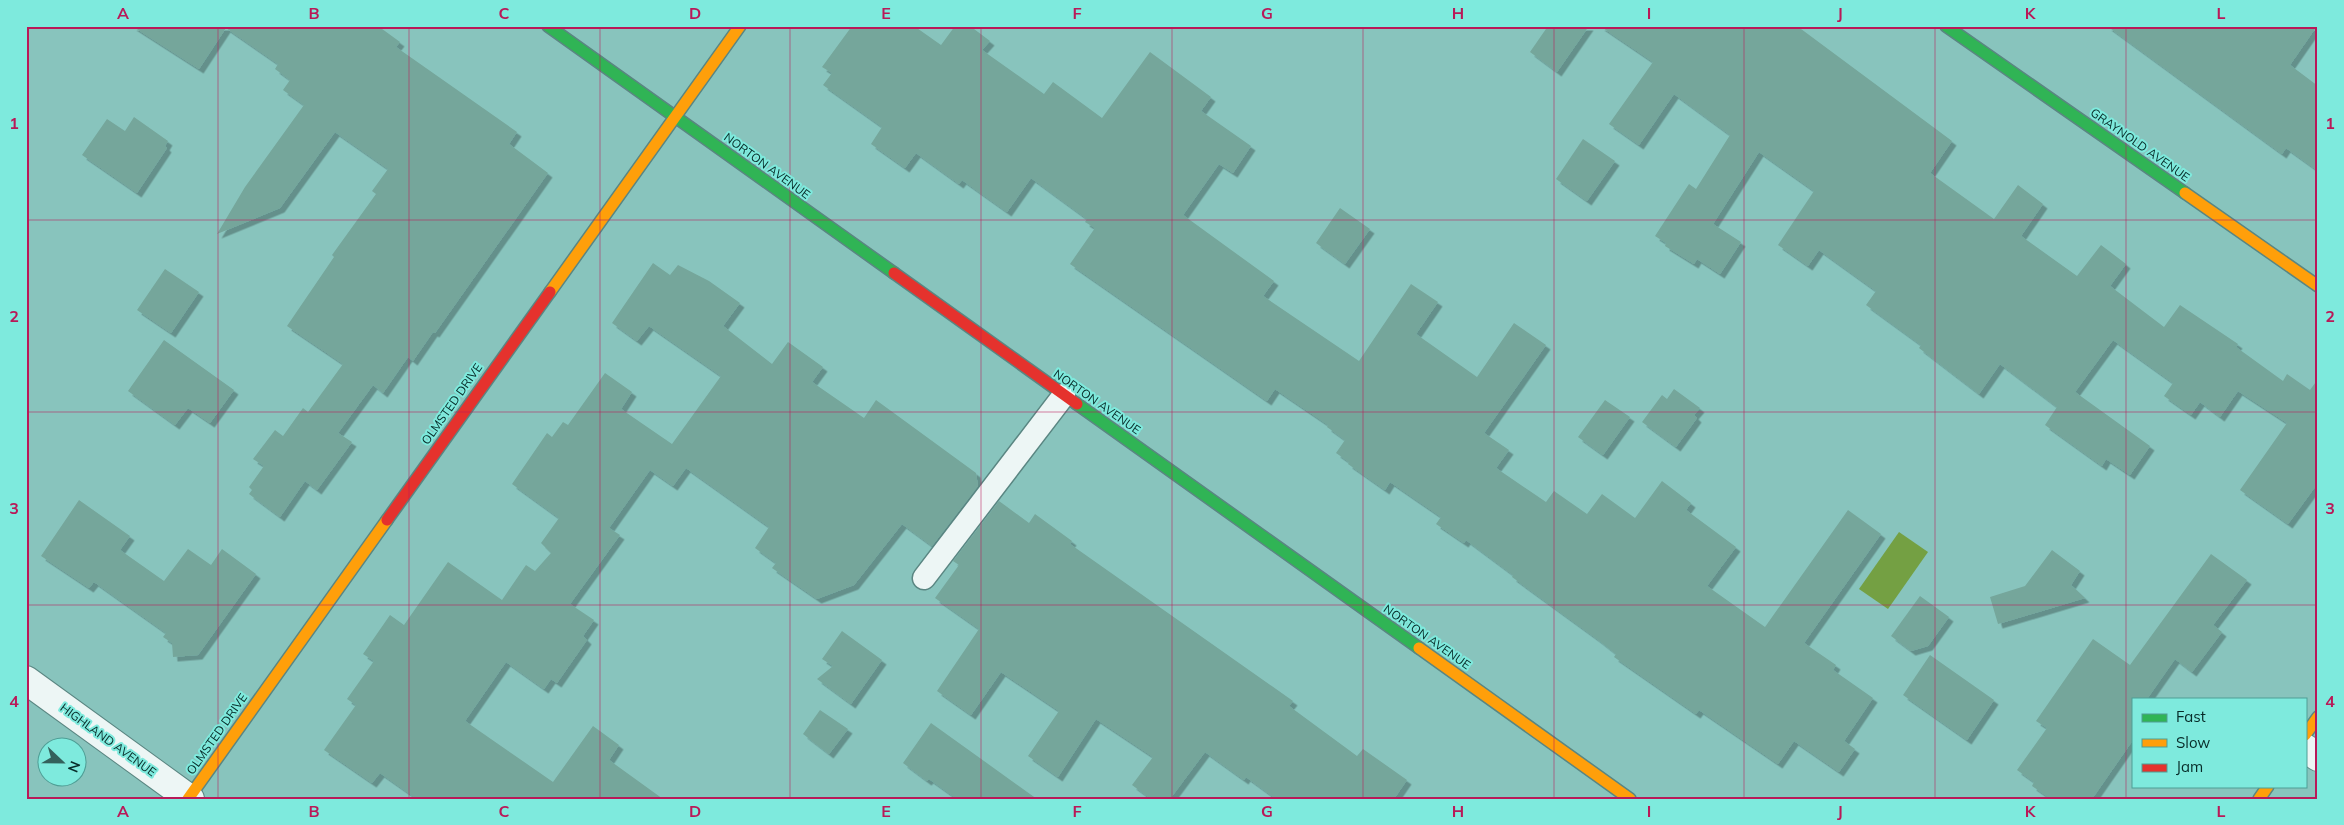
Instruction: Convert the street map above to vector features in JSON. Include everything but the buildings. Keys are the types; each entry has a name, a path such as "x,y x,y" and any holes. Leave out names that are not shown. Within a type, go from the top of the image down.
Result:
{"street":[{"name":"NORTON AVENUE","path":"548,26 1630,799"},
{"name":"OLMSTED DRIVE","path":"189,798 740,26"},
{"name":"GRAYNOLD AVENUE","path":"1946,26 2318,286"},
{"name":"HIGHLAND AVENUE","path":"26,680 189,798"},
{"path":"2306,733 2318,717"},
{"path":"2306,749 2318,757"},
{"path":"2259,799 2267,788"}],"lane":[{"path":"924,578 1064,395"}],"shaded area":[{"path":"1899,532 1928,552 1888,609 1859,589"}],"traffic: fast":[{"path":"548,26 894,273"},
{"path":"1946,26 2185,193"},
{"path":"1077,404 1419,648"}],"traffic: slow":[{"path":"550,292 740,26"},
{"path":"2185,193 2318,286"},
{"path":"188,799 387,520"},
{"path":"1419,648 1630,799"},
{"path":"2306,734 2318,717"},
{"path":"2259,799 2267,788"}],"traffic: jam":[{"path":"894,273 1077,404"},
{"path":"387,520 550,292"}]}
